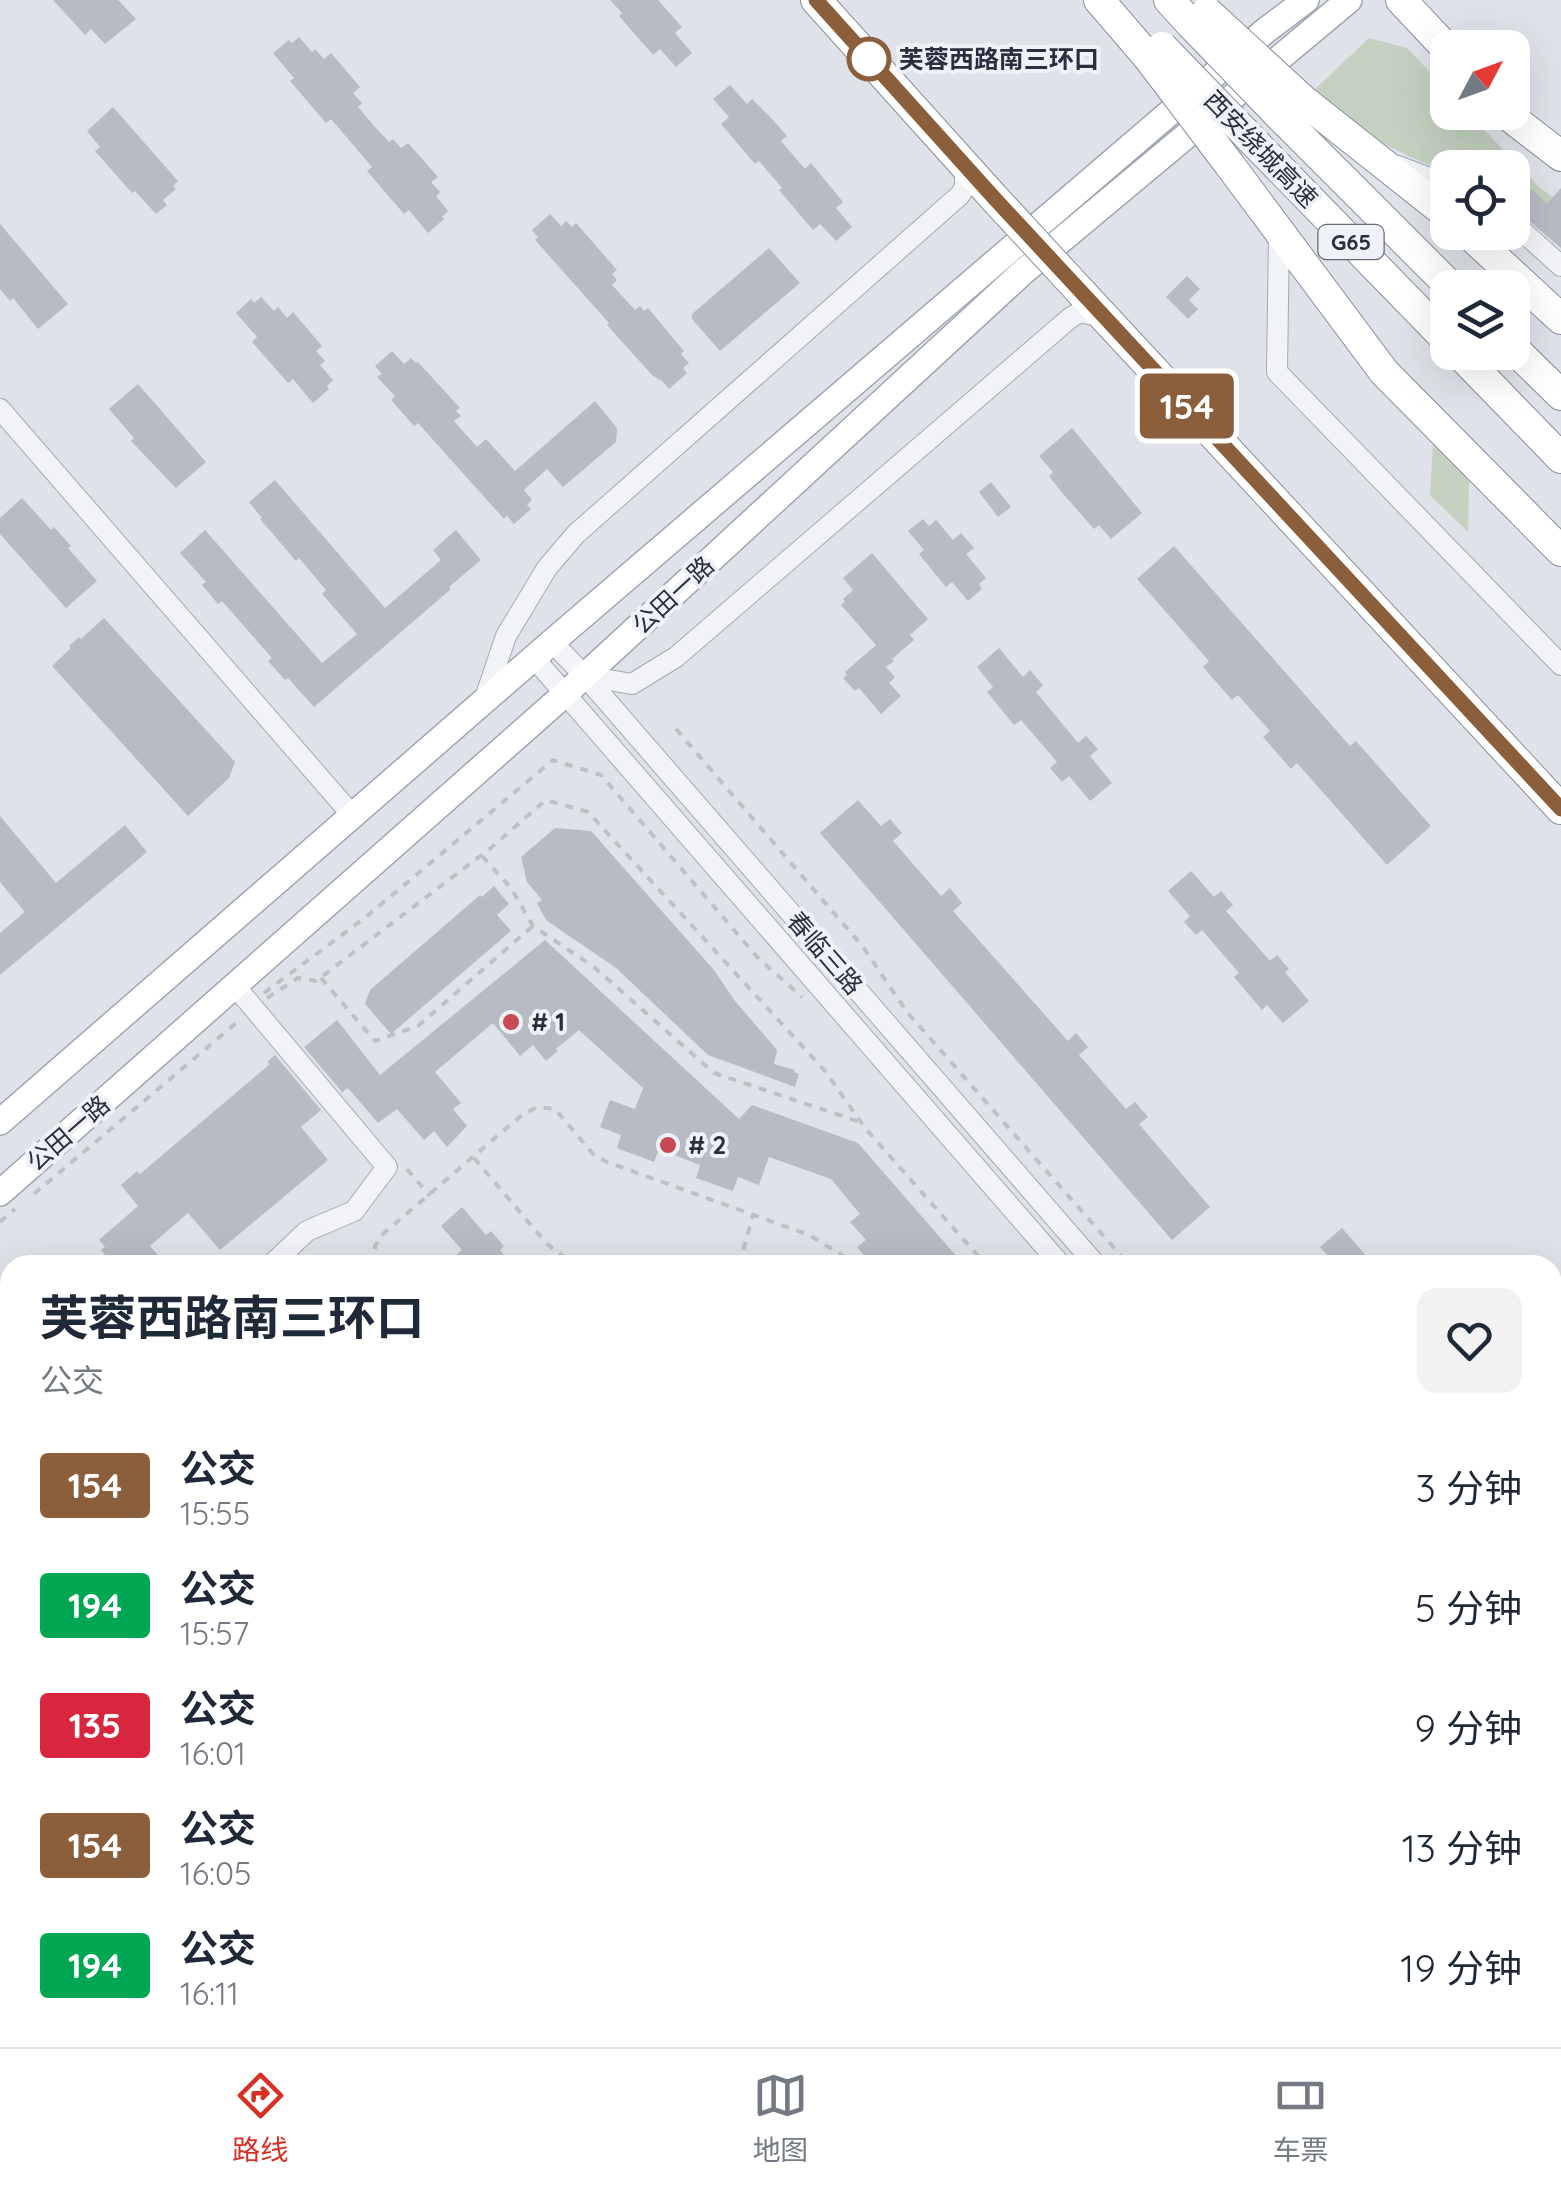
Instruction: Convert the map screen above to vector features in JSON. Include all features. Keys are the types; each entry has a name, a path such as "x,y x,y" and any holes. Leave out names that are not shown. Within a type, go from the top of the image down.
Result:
{"highway":[{"path":"816,0 996,200 1561,809"},
{"path":"1100,0 1155,52 1279,233 1384,372 1561,551"},
{"name":"西安绕城高速","path":"1116,0 1155,52 1254,142 1430,323"},
{"name":"西安绕城高速","path":"1169,0 1197,12 1293,110 1436,270"},
{"path":"1401,0 1430,31"},
{"path":"1293,110 1379,160 1430,201"},
{"path":"1527,130 1561,156"},
{"path":"1486,250 1561,319"},
{"path":"1530,365 1561,395"},
{"path":"1475,370 1561,458"}],"main road":[{"name":"公田一路","path":"0,1122 543,650 1306,0"},
{"name":"公田一路","path":"7,1202 248,1001 565,694 1023,272 1348,0"}],"street":[{"path":"1379,160 1430,178"},
{"path":"484,701 506,636 547,568 576,534 960,196 965,186 965,166"},
{"path":"1424,175 1430,180"},
{"path":"1279,233 1277,372 1561,665"},
{"path":"1530,238 1561,266"},
{"path":"1506,250 1561,301"},
{"path":"586,676 632,684 676,657 1070,318 1080,312 1105,318"},
{"path":"0,409 352,815"},
{"name":"春临三路","path":"543,650 586,676 1087,1255"},
{"name":"春临三路","path":"543,650 565,694 1053,1255"},
{"path":"248,1001 387,1166 354,1211 307,1231 281,1255"}],"path":[{"path":"676,729 863,947 907,1012 1120,1255"},
{"path":"29,1198 248,1001 266,992 366,917 553,760 601,775 758,958 814,1008"},
{"path":"248,1001 298,978 316,981 481,855 546,800 588,812 825,1071 860,1122 977,1255"},
{"path":"481,855 511,888 533,926 594,967 714,1073 860,1122"},
{"path":"321,977 376,1041 418,1026 533,926"},
{"path":"375,1255 375,1246 383,1234 523,1114 538,1107 555,1109 594,1155 607,1162 809,1235 842,1255"},
{"path":"397,1158 430,1196"},
{"path":"474,1158 546,1244 562,1255"},
{"path":"0,1222 7,1202"},
{"path":"742,1255 753,1215"}],"green space":[{"path":"1369,38 1407,48 1430,72 1430,130 1484,130 1504,150 1430,150 1430,165 1375,139 1308,96"},
{"path":"1530,178 1561,203 1561,226 1530,196"},
{"path":"1433,444 1469,478 1468,532 1430,495"}],"building":[{"path":"53,0 118,0 136,19 105,44 91,29 85,35"},
{"path":"610,0 658,0 682,27 675,33 692,53 676,67 660,49 653,55"},
{"path":"299,37 324,59 331,53 360,87 353,93 362,103 358,107 375,127 401,148 408,143 438,177 431,182 448,211 428,233 409,210 404,214 367,171 372,167 331,119 326,123 290,81 294,78 273,53"},
{"path":"730,85 747,104 752,99 774,121 787,136 781,141 805,169 811,163 843,202 836,208 852,227 836,241 820,224 813,230 759,161 755,164 721,124 729,117 713,99"},
{"path":"113,107 178,181 173,186 176,189 163,200 167,205 156,214 95,151 100,147 87,131"},
{"path":"1561,188 1561,248 1530,222 1532,190 1547,204"},
{"path":"550,214 561,226 566,221 572,227 576,223 617,270 612,274 617,280 612,285 635,310 640,306 644,311 648,308 684,351 681,354 689,363 683,368 687,373 669,389 607,325 535,240 538,237 532,230"},
{"path":"0,224 68,304 38,329 13,298 10,301 0,289"},
{"path":"769,248 800,283 720,351 692,319 692,314"},
{"path":"1187,276 1200,289 1189,300 1198,309 1188,319 1166,297"},
{"path":"261,297 287,318 293,312 322,346 316,351 325,361 320,365 333,380 313,403 293,379 288,383 252,342 257,337 236,313 251,299 254,303"},
{"path":"392,351 404,364 411,358 418,362 460,408 456,411 461,416 454,421 477,447 486,439 515,471 595,401 617,428 616,442 563,487 547,469 524,490 532,500 527,505 531,509 514,524 507,516 504,519 418,423 414,426 391,400 395,396 377,377 382,374 375,366"},
{"path":"138,384 206,462 176,488 131,441 134,438 109,409"},
{"path":"1072,428 1142,513 1111,539 1099,525 1094,529 1059,489 1049,476 1053,472 1039,456"},
{"path":"275,480 385,608 441,560 433,550 456,530 481,560 314,707 268,661 272,658 222,601 218,604 202,585 206,582 180,553 205,530 322,663 357,634 322,594 326,590 299,558 296,561 249,502"},
{"path":"991,482 1011,507 998,517 979,492"},
{"path":"22,498 51,530 54,527 97,581 66,608 0,534 0,518"},
{"path":"923,519 929,526 936,520 953,540 961,533 974,548 966,554 986,578 979,584 982,589 968,601 952,582 946,587 919,554 924,550 908,531"},
{"path":"1174,546 1350,746 1356,741 1431,826 1387,865 1297,763 1291,769 1263,737 1270,731 1238,695 1232,700 1203,667 1209,661 1137,579"},
{"path":"872,553 928,619 910,635 914,640 886,667 895,677 889,683 901,696 881,714 859,688 855,691 843,678 876,645 841,605 853,590 843,578"},
{"path":"104,618 235,762 229,778 188,816 52,666 69,646"},
{"path":"999,648 1023,677 1030,670 1043,685 1036,692 1078,743 1086,736 1098,749 1090,756 1112,783 1090,801 1069,776 1062,782 1050,768 1057,762 1021,720 1014,725 987,692 993,687 977,667"},
{"path":"858,800 881,826 890,819 902,833 893,841 941,896 950,888 962,903 953,911 1068,1041 1076,1033 1088,1047 1079,1055 1126,1109 1135,1102 1148,1117 1139,1124 1210,1207 1172,1240 820,833"},
{"path":"0,816 56,883 125,825 147,852 0,975 0,933 25,912 0,882"},
{"path":"555,828 591,831 714,970 777,1050 774,1064 799,1074 795,1087 708,1055 616,968 546,920 537,903 542,900 527,882 521,857"},
{"path":"1191,871 1214,897 1221,891 1233,905 1226,911 1270,961 1277,955 1289,969 1285,972 1309,1001 1283,1023 1267,1005 1262,1010 1234,977 1239,973 1202,930 1196,935 1184,922 1190,916 1168,891"},
{"path":"494,886 509,904 497,915 511,931 391,1034 365,1004 370,990"},
{"path":"545,940 739,1119 752,1105 858,1143 955,1255 864,1255 857,1247 866,1240 850,1222 860,1214 831,1179 769,1157 759,1185 738,1177 733,1191 696,1178 700,1165 659,1149 654,1162 617,1148 621,1135 600,1127 610,1100 635,1109 643,1088 579,1030 546,1061 533,1045 520,1056 493,1023 435,1072 461,1103 453,1109 467,1126 447,1147 434,1131 424,1140 397,1109 378,1123 348,1088 342,1092 304,1047 337,1020 380,1075"},
{"path":"275,1055 321,1110 301,1127 328,1160 220,1250 188,1213 150,1246 158,1255 105,1255 99,1240 138,1206 121,1185 137,1171 140,1174 270,1064 267,1062"},
{"path":"462,1207 486,1235 491,1231 504,1246 500,1250 504,1255 456,1255 462,1250 441,1226"},
{"path":"1342,1228 1365,1255 1327,1255 1320,1247"}],"bus line":[{"name":"154","path":"816,0 996,200 1561,809"}],"place":[{"name":"芙蓉西路南三环口","path":"869,59"},
{"name":"# 1","path":"511,1022"},
{"name":"# 2","path":"668,1145"}]}
